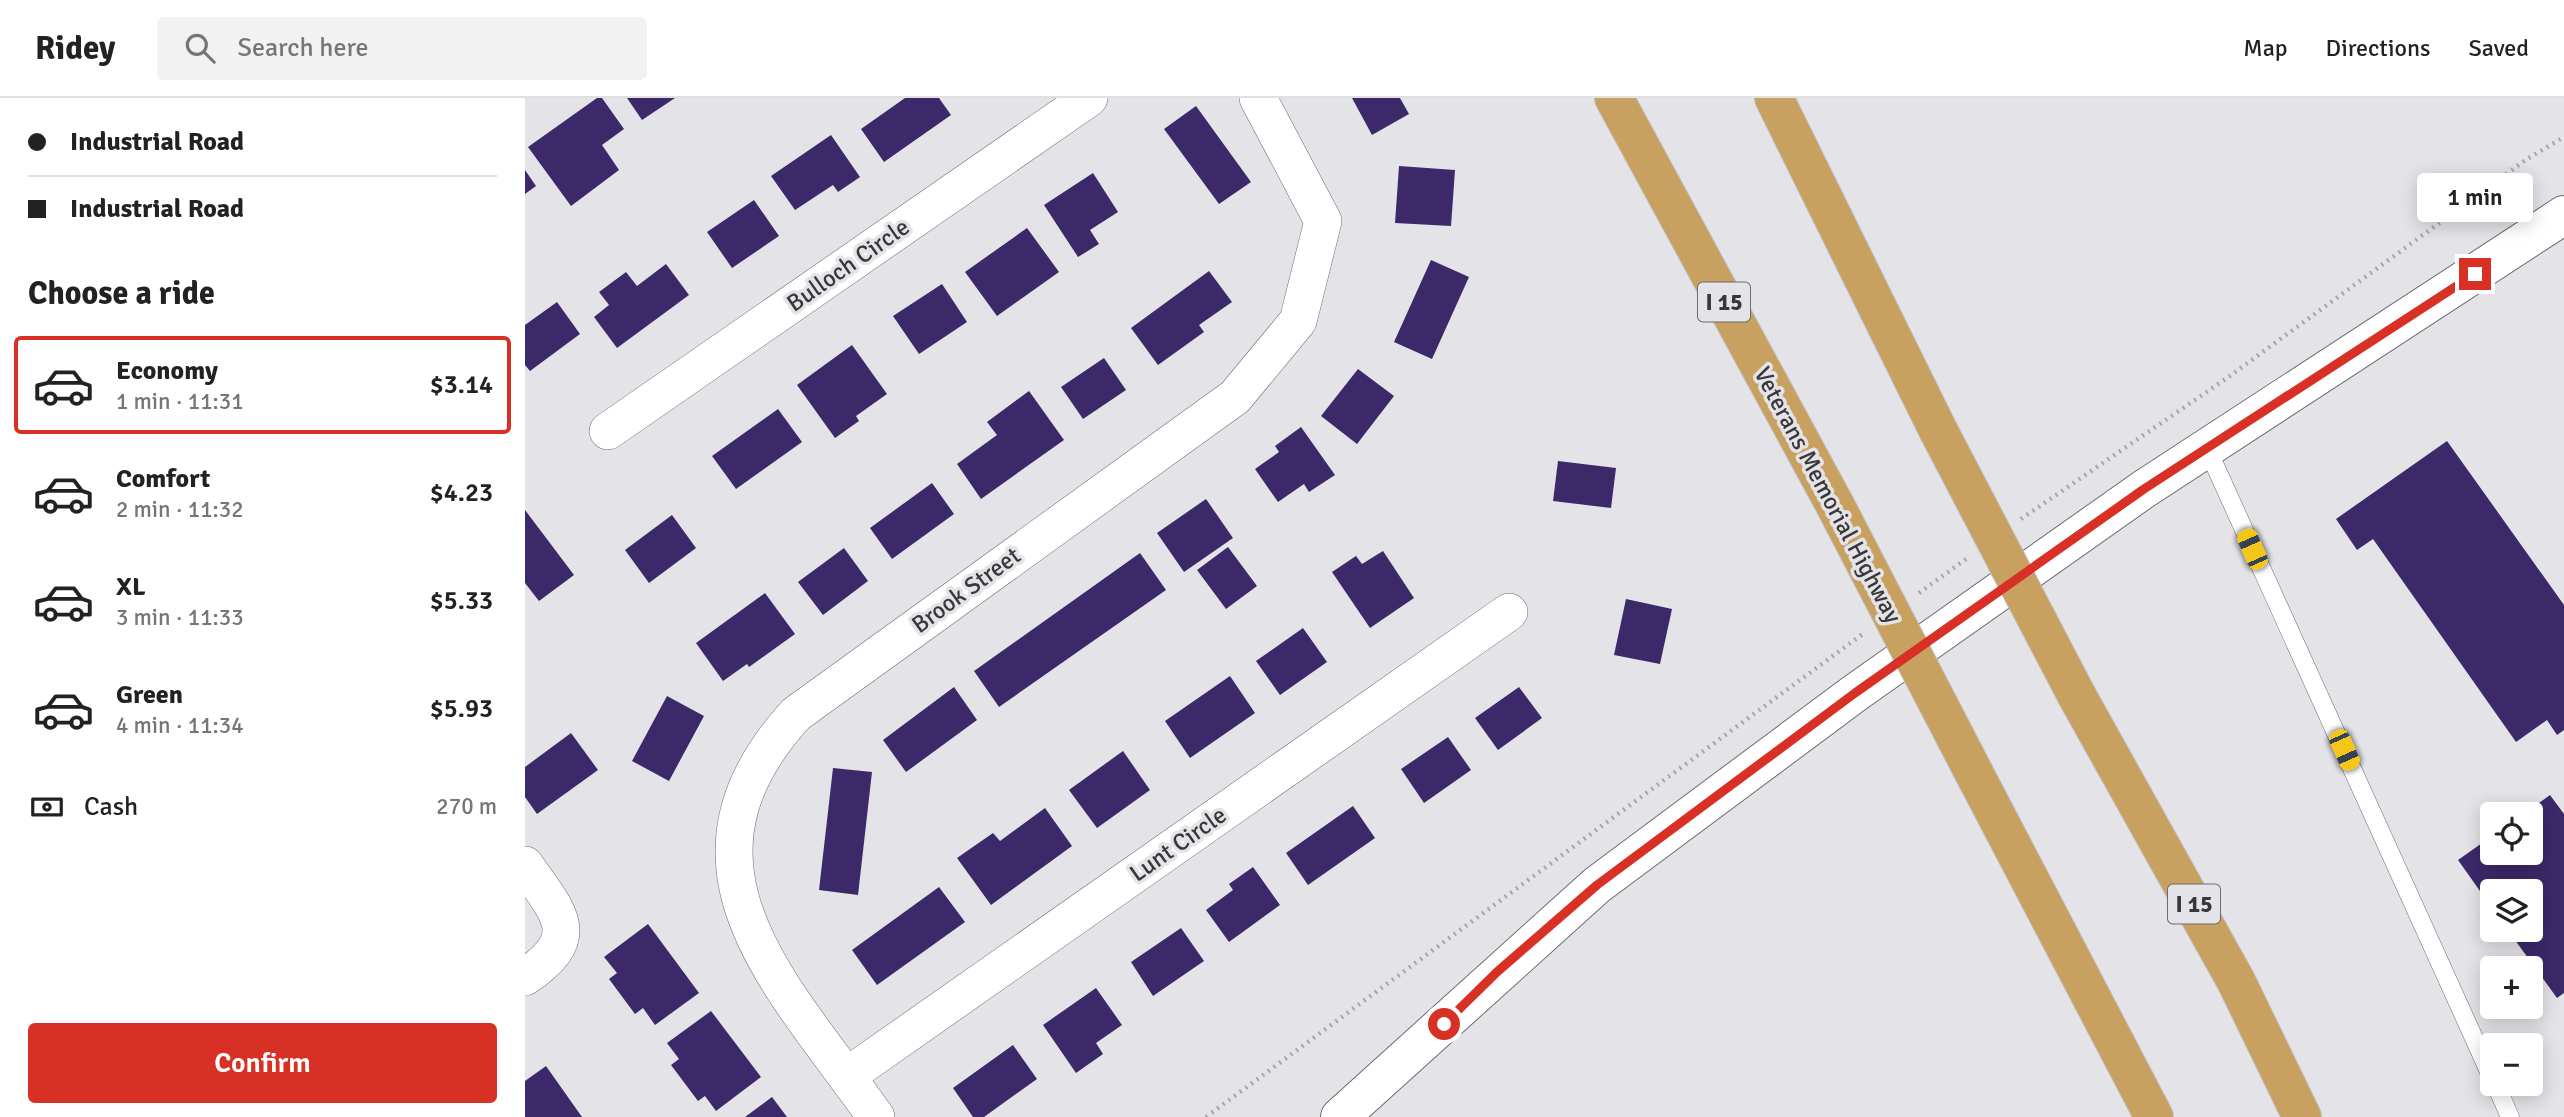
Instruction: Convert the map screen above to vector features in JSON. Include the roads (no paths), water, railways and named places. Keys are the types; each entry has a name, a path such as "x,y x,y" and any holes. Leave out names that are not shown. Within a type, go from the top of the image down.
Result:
{"highway":[{"name":"Veterans Memorial Highway","path":"1614,98 1835,505 2154,1117"},
{"name":"I 15","path":"1774,98 1938,430 2077,696 2236,981 2302,1117"}],"street":[{"name":"Bulloch Circle","path":"608,431 1089,98"},
{"name":"Brook Street","path":"876,1117 766,960 744,917 734,860 740,810 748,786 775,737 796,714 1234,397 1298,321 1323,221 1258,98"},
{"path":"1340,1117 1436,1032 1497,972 1597,885 1968,611 2207,448 2564,215"},
{"name":"Lunt Circle","path":"847,1076 1509,612"},
{"path":"525,865 561,916 561,940 545,963 525,977"}],"lane":[{"path":"2207,448 2480,1051"},
{"path":"2501,1096 2510,1117"}]}
